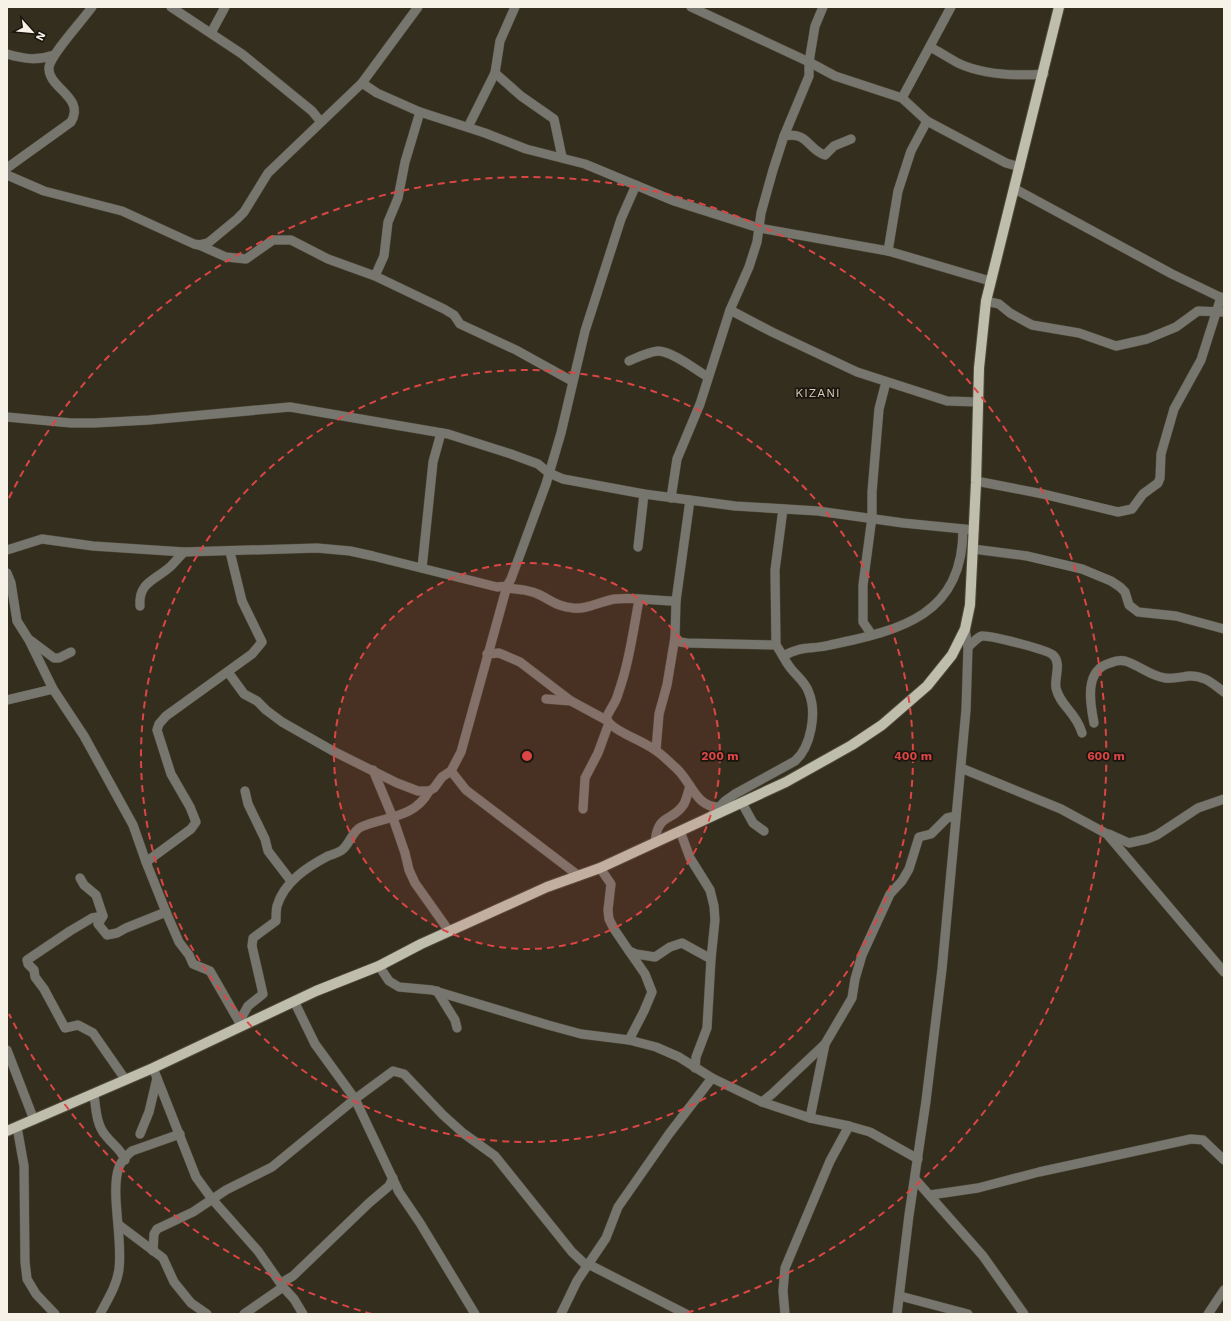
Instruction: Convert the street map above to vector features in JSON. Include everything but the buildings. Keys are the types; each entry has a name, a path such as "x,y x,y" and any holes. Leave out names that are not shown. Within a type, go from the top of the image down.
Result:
{"main road":[{"path":"7,1132 153,1068 240,1023 379,966 449,931 547,887 600,868 786,782 846,749 882,725 927,686 952,655 965,629 970,605 981,338 986,301 1060,7"}],"street":[{"path":"50,73 49,66 54,55 92,7"},
{"path":"171,7 242,54 312,111 321,122"},
{"path":"211,33 225,7"},
{"path":"199,245 208,243 244,212 268,174 362,83 418,7"},
{"path":"468,127 495,73 500,41 515,7"},
{"path":"691,7 809,62 835,76 902,98 926,122 1006,163 1020,168"},
{"path":"671,498 677,459 700,404 730,310 750,267 773,170 784,136 809,76 809,62 815,26 823,7"},
{"path":"902,98 951,7"},
{"path":"930,47 960,64 976,70 1002,74 1044,74"},
{"path":"7,54 31,60 43,59 54,55"},
{"path":"7,168 71,122 74,116 75,110 73,104 50,73 31,60"},
{"path":"809,76 821,68"},
{"path":"495,73 521,96 554,119 562,157"},
{"path":"362,83 377,93 420,112 468,127 526,149 585,164 674,201 759,228 888,251 990,281"},
{"path":"375,276 384,256 388,222 398,198 405,162 420,112"},
{"path":"888,251 898,191 911,151 926,122"},
{"path":"784,136 792,135 807,140 821,154 825,155 834,146 851,139"},
{"path":"7,175 44,191 122,211 226,257 246,259 273,240 291,240 328,259 375,276 444,309 454,315 460,324 516,350 572,381"},
{"path":"228,672 244,694 257,700 266,710 282,722 333,752 373,770 397,783 418,791 429,791 434,788 442,777 451,771 461,752 506,587 511,579 562,433 572,381 585,331 621,219 636,186"},
{"path":"976,481 1043,494 1118,512 1132,508 1143,494 1152,488 1160,478 1161,454 1174,409 1201,360 1221,312 1223,298 1172,274 1015,189"},
{"path":"986,301 999,304 1010,313 1032,325 1079,333 1116,346 1147,339 1176,327 1198,311 1221,312"},
{"path":"730,310 833,362 886,382 947,401 978,402"},
{"path":"629,361 646,353 660,351 670,354 708,377"},
{"path":"872,634 865,627 862,604 862,585 872,517 879,409 886,382"},
{"path":"7,417 71,423 101,422 290,407 441,433 484,444 538,464 549,473 563,479 644,494 690,500 872,517 903,523 974,530"},
{"path":"422,568 433,462 441,433"},
{"path":"638,547 644,494"},
{"path":"656,750 659,731 659,714 676,642 676,602 690,500"},
{"path":"711,816 719,807 735,794 795,761 802,755 808,741 811,722 810,693 806,685 788,665 776,646 775,577 783,509"},
{"path":"783,656 796,648 829,646 872,634 894,630 914,621 945,596 951,585 963,549 963,529"},
{"path":"7,550 42,539 94,546 184,552 230,552 317,548 344,551 422,568 497,587 529,590 542,596 553,604 564,608 576,609 613,599 676,602"},
{"path":"973,549 1027,556 1082,569 1111,581 1120,587 1125,592 1129,605 1138,612 1182,617 1224,629"},
{"path":"140,606 139,596 143,588 171,566 184,552"},
{"path":"146,862 191,829 196,822 190,807 171,774 157,730 159,724 166,716 252,654 262,642 242,601 230,552"},
{"path":"7,573 10,595 17,621 29,640 53,689 84,736 133,825 146,862 179,942 193,964 210,971 240,1023"},
{"path":"583,809 585,778 598,753 608,722 606,719 618,696 630,650 638,600"},
{"path":"897,1314 942,969 966,710 968,647 965,629"},
{"path":"968,647 977,639 986,636 1052,654 1058,663 1056,681 1058,692 1063,703 1076,716 1082,732"},
{"path":"29,640 54,658 59,658 71,652"},
{"path":"676,642 776,646"},
{"path":"487,654 499,653 520,662 570,701 656,750 680,772 702,802 712,807 719,807"},
{"path":"1094,723 1091,705 1095,671 1100,666 1118,661 1125,661 1165,678 1200,677 1211,682 1224,692"},
{"path":"7,700 53,689"},
{"path":"546,699 570,701"},
{"path":"961,768 1061,809 1107,834 1129,843 1157,835 1198,808 1224,799"},
{"path":"373,770 393,818 409,870 415,883 449,931"},
{"path":"451,771 466,790 579,876"},
{"path":"655,842 657,829 660,824 683,805 690,786"},
{"path":"245,791 248,804 265,839 268,851 291,881"},
{"path":"240,1023 248,1006 262,994 252,946 252,938 276,921 277,906 291,881 328,856 341,851 348,845 355,831 360,827 393,818 414,808 426,797 429,791"},
{"path":"742,803 753,823 764,831"},
{"path":"762,1102 825,1044 852,998 855,979 862,955 890,894 902,881 909,869 917,841 922,836 934,832 947,818 956,816"},
{"path":"680,831 690,858 710,890 714,906 714,934 707,1028 696,1057 695,1068"},
{"path":"1107,834 1224,972"},
{"path":"600,868 611,884 608,910 609,919 645,974 652,992 629,1040"},
{"path":"80,878 84,885 96,895 103,916"},
{"path":"103,916 98,924 107,935 117,933 166,912"},
{"path":"103,916 92,918 81,924 27,960 28,964 34,970 35,978 44,988 65,1028 78,1025 93,1033 126,1079"},
{"path":"629,951 636,954 655,957 670,947 682,943 711,959"},
{"path":"379,966 393,984 437,991 581,1034 629,1040 656,1047 712,1078 762,1102 810,1118 849,1126 885,1140 918,1159"},
{"path":"437,991 455,1020 457,1028"},
{"path":"294,1001 318,1049 340,1076 355,1099 393,1178 398,1192 417,1218 475,1314"},
{"path":"810,1118 825,1044"},
{"path":"7,1050 34,1120"},
{"path":"153,1068 196,1177 212,1199 258,1251 294,1299 303,1314"},
{"path":"153,1251 154,1234 157,1229 193,1212 212,1199 272,1167 355,1099 394,1072 404,1074 442,1115 462,1133 495,1156 572,1252 588,1265 686,1314"},
{"path":"140,1134 149,1112 157,1078"},
{"path":"561,1314 577,1281 610,1231 614,1213 669,1134 712,1078"},
{"path":"94,1095 101,1128 106,1136 121,1150 125,1160"},
{"path":"786,1313 783,1291 785,1268 830,1161 849,1126"},
{"path":"17,1127 24,1166 24,1262 27,1279 36,1294 55,1314"},
{"path":"100,1314 118,1277 121,1246 116,1178 119,1166 125,1160 126,1156 132,1151 180,1134"},
{"path":"930,1196 978,1188 1039,1172 1191,1139 1203,1140 1224,1160"},
{"path":"244,1314 293,1276 368,1203 389,1186 393,1178"},
{"path":"915,1179 983,1256 1024,1314"},
{"path":"119,1226 163,1258 174,1282 191,1303 207,1314"},
{"path":"1208,1314 1224,1290"},
{"path":"900,1296 968,1314"}],"district":[{"name":"KIZANI","path":"818,393"}]}
